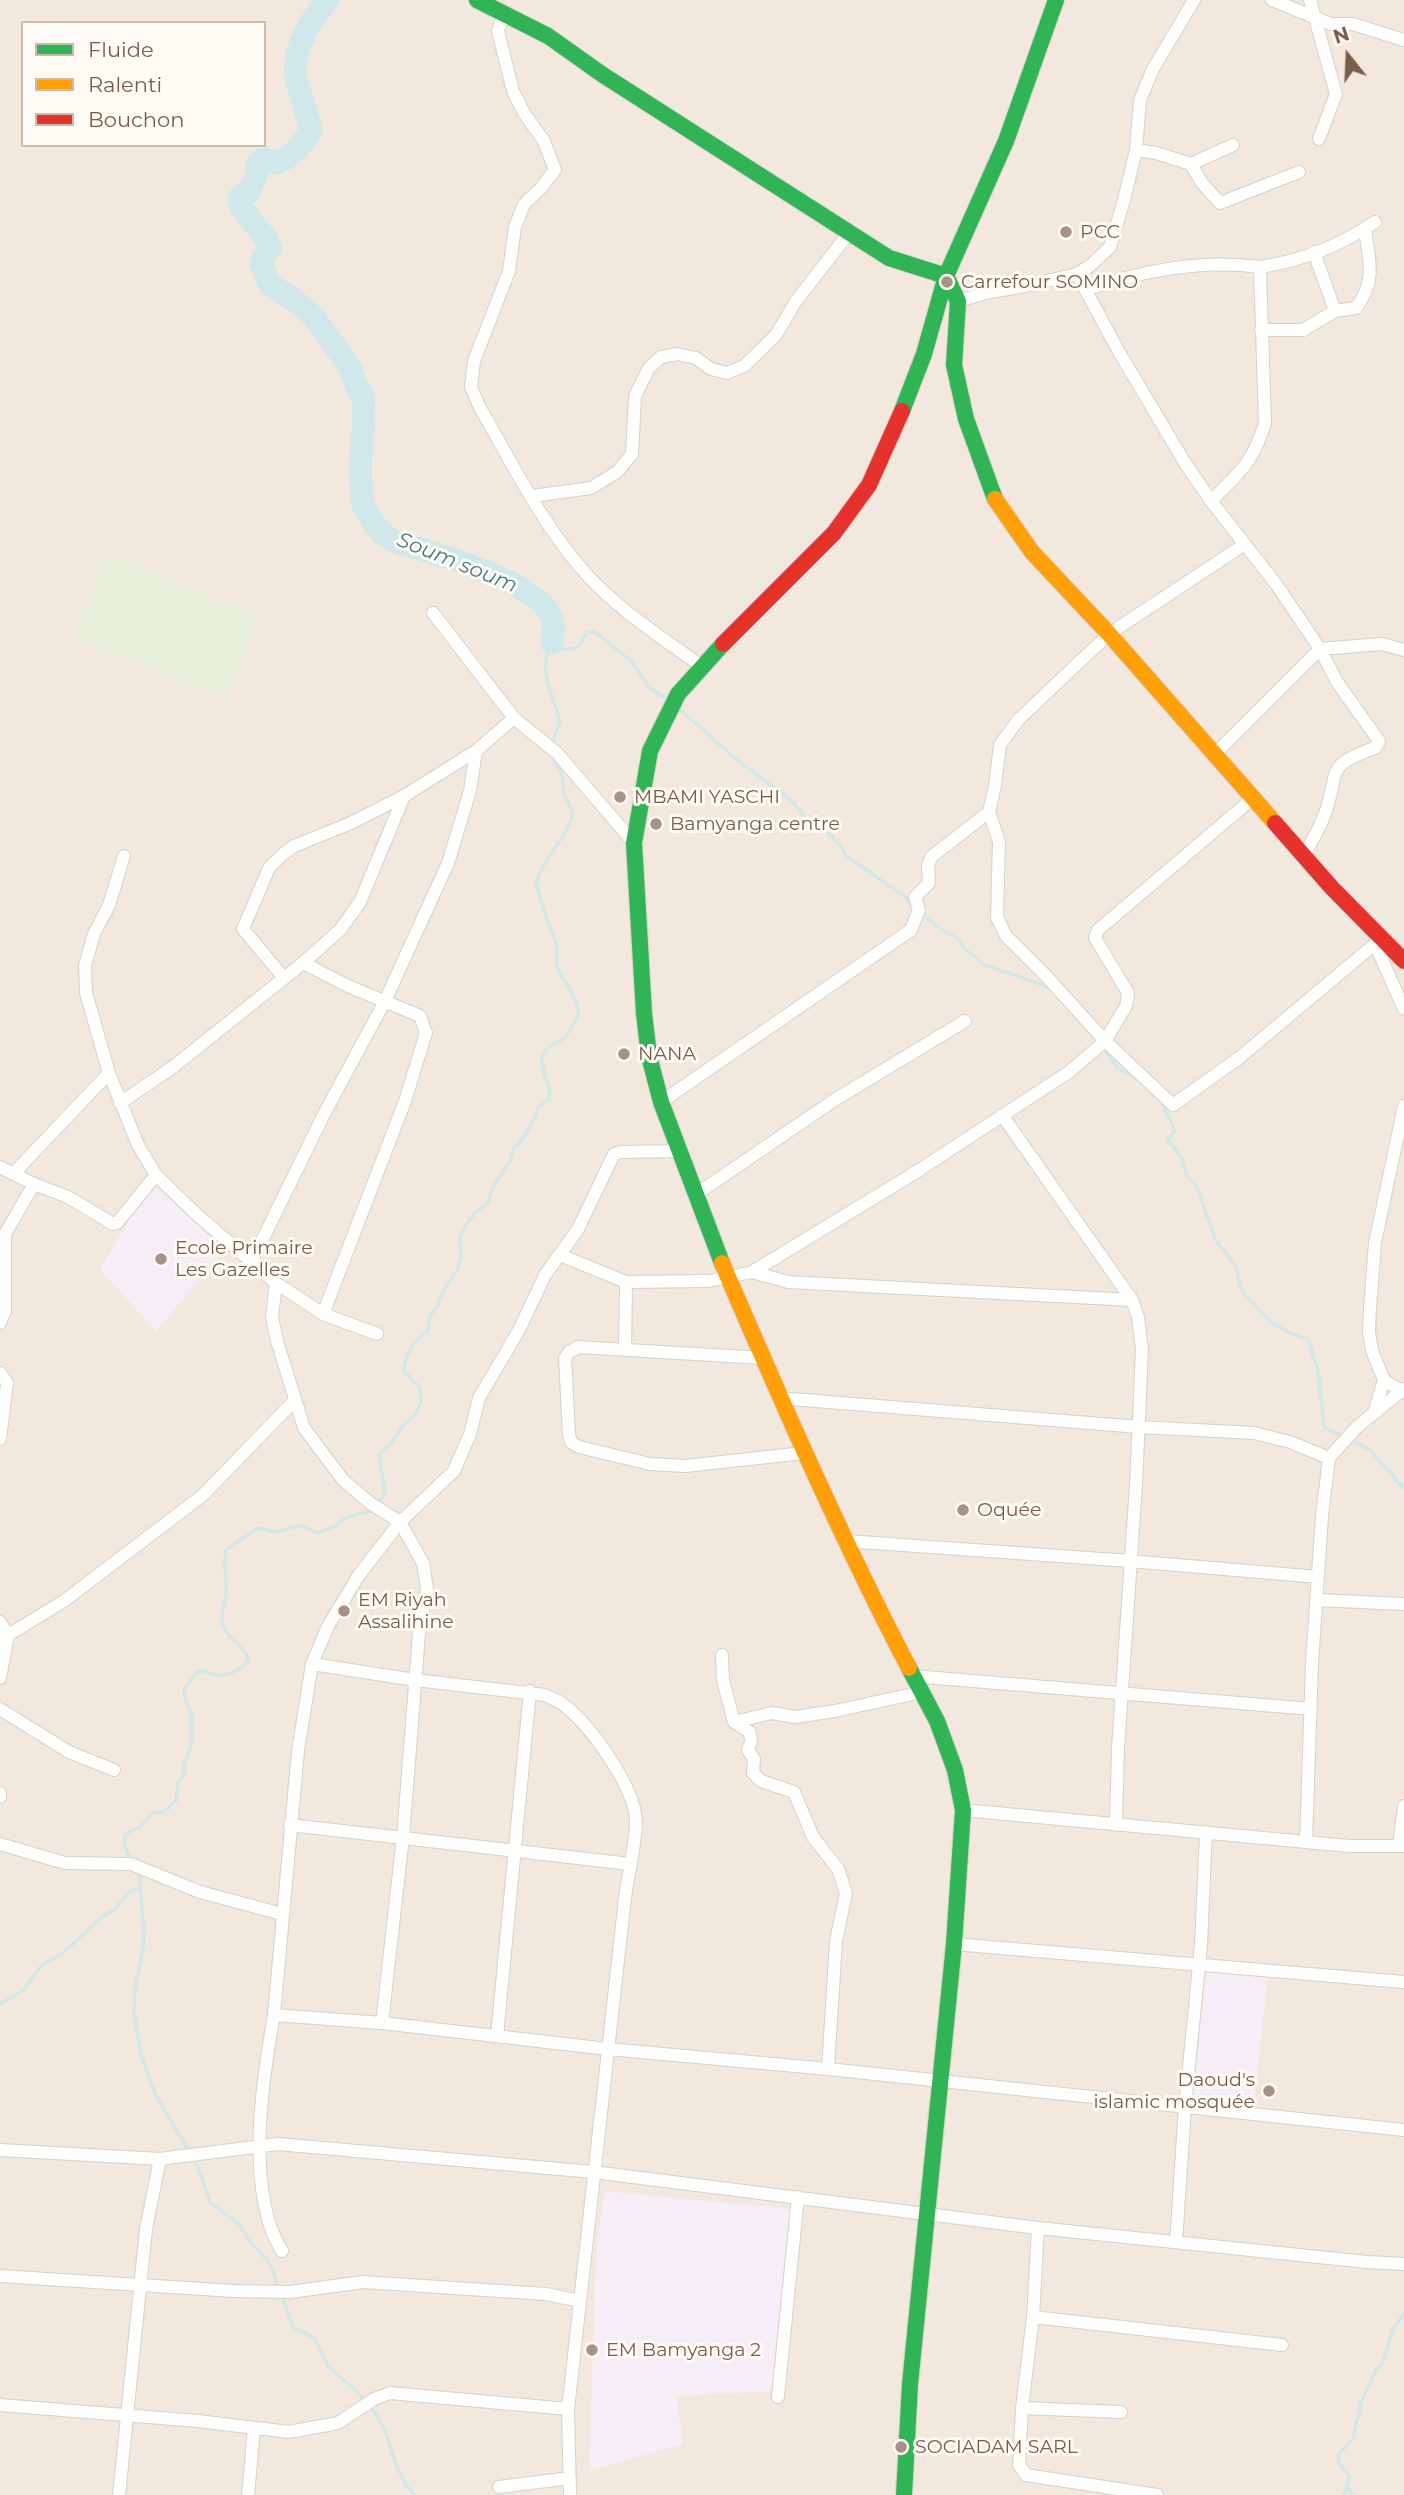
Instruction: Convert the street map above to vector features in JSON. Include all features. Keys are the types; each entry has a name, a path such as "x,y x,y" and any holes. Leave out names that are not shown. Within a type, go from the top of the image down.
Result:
{"street":[{"path":"477,0 548,36 603,75 889,258 946,276 958,301 954,365 966,419 994,498 1032,552 1109,634 1377,941 1404,961"},
{"path":"904,2495 911,2385 954,1944 963,1810 955,1770 937,1721 871,1595 779,1398 727,1277 661,1102 649,1056 644,1013 634,843 649,751 678,694 701,666 835,533 869,485 899,419 924,354 946,276 1006,141 1056,0"},
{"path":"958,301 1077,274 1110,247 1136,150 1140,100 1153,69 1194,0"},
{"path":"1272,0 1331,24 1353,24 1404,40"},
{"path":"1310,0 1336,94 1318,139"},
{"path":"504,14 498,31 513,90 524,113 544,141 555,170 524,204 516,227 509,271 474,361 471,387 480,408 554,533 588,576 639,620 701,666"},
{"path":"1136,150 1191,164 1233,145"},
{"path":"1191,164 1202,183 1220,203 1299,172"},
{"path":"1085,290 1159,270 1211,264 1260,267 1296,260 1370,225 1371,272 1367,293 1356,308 1335,311 1303,330 1261,330"},
{"path":"532,496 591,488 617,472 632,454 635,396 649,368 661,357 677,354 696,358 711,369 727,373 744,366 776,335 796,301 849,233"},
{"path":"1314,252 1335,311"},
{"path":"1211,501 1247,466 1260,441 1265,424 1260,267"},
{"path":"1077,274 1164,430 1211,501 1276,584 1320,649 1337,682 1379,741 1375,748 1350,757 1338,767 1324,816 1304,856"},
{"path":"1245,544 1109,634 1018,720 1000,745 989,812 999,842 997,917 1006,936 1056,986 1101,1045 1173,1104 1239,1058 1377,941"},
{"path":"433,613 514,718 556,753 634,843"},
{"path":"1214,755 1320,649 1382,644 1404,650"},
{"path":"284,978 243,929 269,868 294,846 351,823 404,796 476,751 514,718"},
{"path":"252,1261 324,1114 385,1000 448,863 470,791 476,751"},
{"path":"120,1102 173,1067 340,930 360,902 404,796"},
{"path":"560,1255 626,1282 709,1281 752,1272 913,1174 1069,1072 1101,1045 1126,1006 1128,997 1127,991 1098,946 1095,938 1098,930 1252,799"},
{"path":"661,1102 911,930 919,910 915,897 929,883 928,866 931,857 989,812"},
{"path":"124,856 109,905 94,934 85,965 86,993 109,1073 138,1146 156,1175 195,1213 276,1283 323,1314 377,1334"},
{"path":"1377,941 1404,1009"},
{"path":"303,963 348,986 420,1016 426,1033 405,1101 323,1314"},
{"path":"695,1195 836,1099 965,1021"},
{"path":"13,1174 109,1073"},
{"path":"1375,1410 1384,1380 1372,1351 1369,1332 1375,1243 1404,1106"},
{"path":"1003,1115 1132,1300 1138,1317 1142,1349 1139,1427 1116,1825"},
{"path":"282,2251 268,2221 258,2145 267,2051 274,2015 298,1751 312,1664 328,1626 359,1575 400,1522 454,1471 470,1434 480,1398 519,1330 545,1275 578,1229 614,1154 679,1151"},
{"path":"0,1167 68,1197 113,1224 117,1223 156,1175"},
{"path":"0,1323 5,1311 5,1234 34,1184"},
{"path":"752,1272 789,1282 1132,1300"},
{"path":"625,1350 626,1282"},
{"path":"276,1283 272,1317 294,1401 304,1428 343,1480 370,1503 400,1522 423,1563 427,1589 419,1634 403,1837 382,2023"},
{"path":"762,1358 578,1347 565,1358 571,1442 579,1447 650,1464 685,1466 804,1452"},
{"path":"0,1373 7,1383 0,1439"},
{"path":"1306,1842 1322,1516 1332,1455 1375,1410 1403,1390 1384,1380"},
{"path":"779,1398 1139,1427 1254,1433 1332,1455"},
{"path":"4,1638 64,1601 203,1495 294,1401"},
{"path":"846,1541 1130,1560 1318,1577"},
{"path":"1317,1600 1404,1604"},
{"path":"0,1622 4,1638 0,1678"},
{"path":"722,1655 723,1681 734,1722 750,1732 748,1750 754,1759 753,1773 761,1782 794,1792 813,1837 838,1869 846,1894 836,1941 828,2069"},
{"path":"312,1664 415,1680 530,1691 545,1695 564,1704 591,1732 619,1774 634,1805 636,1824 593,2172 568,2409 570,2495"},
{"path":"913,1676 1311,1709"},
{"path":"497,2036 530,1691"},
{"path":"734,1722 772,1713 795,1717 835,1711 922,1692"},
{"path":"0,1709 69,1752 114,1770"},
{"path":"963,1810 1349,1846 1401,1846 1404,1806"},
{"path":"290,1825 630,1864"},
{"path":"1175,2242 1199,1966 1206,1832"},
{"path":"0,1844 65,1863 136,1866 200,1892 282,1914"},
{"path":"954,1944 1404,1982"},
{"path":"274,2015 382,2023 608,2049 828,2069 1404,2130"},
{"path":"0,2150 160,2160 278,2144 593,2172 1038,2228 1367,2263 1404,2264"},
{"path":"119,2495 146,2229 160,2160"},
{"path":"778,2397 798,2197"},
{"path":"1038,2228 1033,2317 1022,2408 1019,2465 1026,2475 1157,2495"},
{"path":"0,2276 271,2292 363,2282 546,2294 580,2301"},
{"path":"1033,2317 1282,2344"},
{"path":"0,2405 289,2432 338,2423 374,2399 390,2393 568,2409"},
{"path":"1022,2408 1121,2412"},
{"path":"248,2495 254,2428"},
{"path":"499,2487 570,2478"}],"shaded area":[{"path":"0,0 1404,0 1404,2495 0,2495"},
{"name":"Ecole Primaire Les Gazelles","path":"151,1183 224,1249 156,1332 100,1269"},
{"path":"1206,1971 1268,1976 1253,2108 1193,2101"},
{"path":"604,2191 791,2209 776,2391 676,2396 683,2444 589,2471 596,2253"}],"green space":[{"path":"107,555 259,617 225,699 73,637"}],"waterway":[{"name":"Soum soum","path":"328,0 304,35 297,54 295,75 311,129 301,145 288,157 276,163 263,159 258,163 249,192 239,200 270,248 261,261 269,284 313,316 350,367 357,388 363,395 360,468 363,505 375,526 396,542 481,570 525,591 541,603 551,616 552,643"},
{"path":"551,745 560,722 546,673 552,643 565,649 578,647 587,632 595,632 631,661 650,688 668,700"},
{"path":"677,707 736,759 793,802 809,823 828,833 841,846 846,856 904,896 912,905"},
{"path":"379,1504 385,1492 379,1455 390,1445 403,1425 415,1415 421,1401 420,1388 404,1371 408,1352 429,1329 429,1317 458,1269 461,1256 460,1238 465,1226 475,1213 488,1203 492,1189 510,1161 514,1148 520,1143 536,1116 538,1107 549,1099 549,1087 542,1064 544,1052 565,1037 578,1014 576,1001 557,965 556,943 537,888 539,874 568,827 572,811 563,791 562,775 553,756"},
{"path":"920,913 958,938 965,949 985,965 1052,990"},
{"path":"1103,1047 1117,1067 1137,1079"},
{"path":"1162,1103 1175,1131 1168,1139 1181,1158 1187,1175 1197,1187 1215,1239 1237,1268 1240,1287 1269,1321 1308,1339 1318,1371 1324,1425 1326,1429 1343,1436"},
{"path":"1350,1440 1370,1450 1404,1489"},
{"path":"133,1862 124,1842 127,1834 139,1828 153,1813 163,1813 176,1801 178,1784 184,1774 184,1764 191,1747 191,1713 184,1695 185,1688 197,1672 229,1674 238,1670 248,1660 244,1651 225,1630 222,1620 226,1594 226,1550 257,1528 275,1532 302,1525 317,1533 336,1526 345,1518 375,1510"},
{"path":"139,1871 144,1936 135,1987 134,2015 141,2055 156,2096 190,2153"},
{"path":"0,2004 23,1990 42,1965 62,1954 103,1916 115,1909 127,1894 140,1887"},
{"path":"195,2159 210,2202 240,2225 248,2239 268,2261 278,2289"},
{"path":"282,2295 293,2327 315,2339 328,2366 371,2407 385,2430 396,2465 408,2488 415,2495"},
{"path":"1344,2495 1350,2476 1339,2463 1338,2455 1353,2439 1361,2402 1376,2370 1383,2362 1393,2329 1404,2314"},
{"path":"1346,2487 1354,2495"}],"traffic: fast":[{"path":"477,0 548,36 603,75 889,258 946,276 958,301 954,365 966,419 995,499"},
{"path":"902,411 924,354 946,276 1006,141 1056,0"},
{"path":"722,1263 661,1102 649,1056 634,843 650,751 678,694 723,644"},
{"path":"904,2495 910,2384 954,1944 963,1810 955,1770 937,1721 909,1668"}],"traffic: slow":[{"path":"995,499 1032,552 1109,634 1275,823"},
{"path":"722,1263 835,1518 909,1668"}],"traffic: jam":[{"path":"723,644 834,533 869,485 902,411"},
{"path":"1275,823 1332,888 1404,961"}],"place":[{"name":"PCC","path":"1066,232"},
{"name":"Carrefour SOMINO","path":"947,282"},
{"name":"MBAMI YASCHI","path":"620,797"},
{"name":"Bamyanga centre","path":"656,824"},
{"name":"NANA","path":"624,1054"},
{"name":"Ecole Primaire Les Gazelles","path":"161,1259"},
{"name":"Oquée","path":"963,1510"},
{"name":"EM Riyah Assalihine","path":"344,1611"},
{"name":"Daoud's islamic mosquée","path":"1269,2091"},
{"name":"EM Bamyanga 2","path":"592,2350"},
{"name":"SOCIADAM SARL","path":"901,2447"}]}
